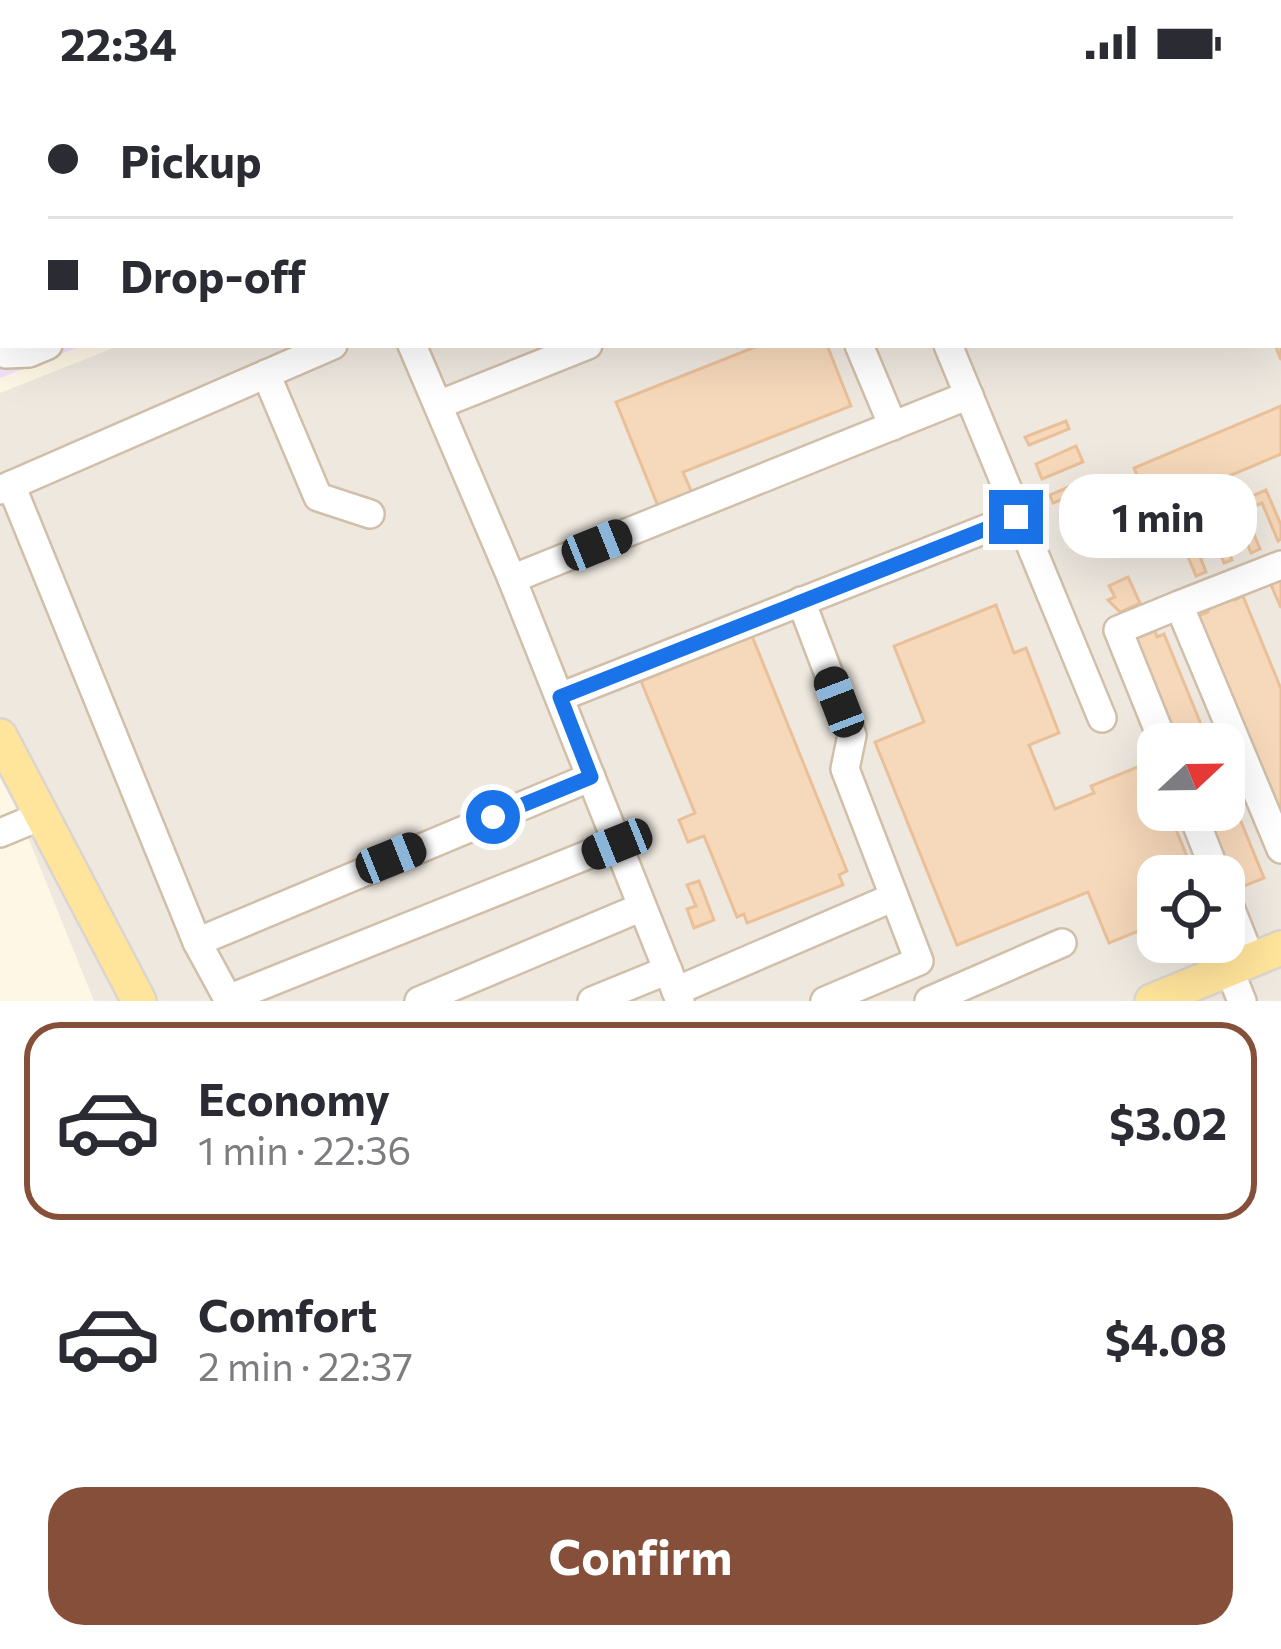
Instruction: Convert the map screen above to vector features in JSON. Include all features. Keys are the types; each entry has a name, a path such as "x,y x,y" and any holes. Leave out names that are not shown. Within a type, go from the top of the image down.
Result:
{"main road":[{"path":"0,736 139,1001"},
{"path":"1153,1001 1254,959"}],"lane":[{"path":"2,350 29,353 41,348"},
{"path":"326,348 6,487 197,942 228,999 617,844"},
{"path":"413,348 512,579 674,987"},
{"path":"438,405 580,348"},
{"path":"861,348 893,426"},
{"path":"949,348 1102,718"},
{"path":"266,374 319,497 370,514"},
{"path":"512,579 969,395"},
{"path":"560,697 1016,517"},
{"path":"1156,723 1118,630 1281,565"},
{"path":"801,601 852,736 845,769 920,961 825,1001"},
{"path":"1179,605 1281,849"},
{"path":"197,942 591,777"},
{"path":"0,833 41,816"},
{"path":"592,1001 674,987 894,897"},
{"path":"418,1001 642,907"},
{"path":"929,1001 1062,943"},
{"path":"1242,1001 1254,959"}],"shaded area":[{"path":"0,348 76,348 0,378"},
{"path":"113,348 1281,348 1281,1001 94,1001 0,768 0,393"}],"building":[{"path":"752,348 828,348 851,406 683,472 692,493 658,506 616,402"},
{"path":"1281,406 1281,454 1151,509 1134,468"},
{"path":"1066,421 1069,429 1029,445 1025,437"},
{"path":"1076,446 1083,462 1042,479 1036,464"},
{"path":"1089,478 1093,487 1053,503 1050,495"},
{"path":"1266,490 1281,525 1281,539 1278,541 1262,503 1244,510 1260,549 1251,553 1235,513 1230,515 1227,507"},
{"path":"1220,509 1223,517 1215,520 1232,560 1224,563 1208,524 1190,531 1206,572 1196,576 1179,535 1183,534 1180,526"},
{"path":"1281,573 1281,608 1268,578"},
{"path":"1128,577 1140,603 1120,612 1108,600 1115,597 1109,586"},
{"path":"1233,594 1235,600 1243,596 1281,689 1281,816 1199,616 1208,612 1206,605"},
{"path":"996,605 1014,653 1026,648 1059,733 1029,745 1055,809 1094,793 1091,786 1137,767 1137,831 1177,831 1186,855 1137,855 1137,932 1109,943 1088,892 957,945 875,742 924,722 894,646"},
{"path":"1155,631 1157,637 1164,634 1200,723 1162,723 1131,647 1139,644 1137,638"},
{"path":"752,636 847,871 839,875 843,885 747,923 744,914 737,917 704,836 688,842 679,820 695,813 641,681"},
{"path":"1207,831 1245,831 1264,878 1245,886 1245,855 1217,855"},
{"path":"699,881 714,920 694,928 687,909 696,906 687,885"}],"route":[{"path":"493,817 591,777 560,697 1016,517"}]}
